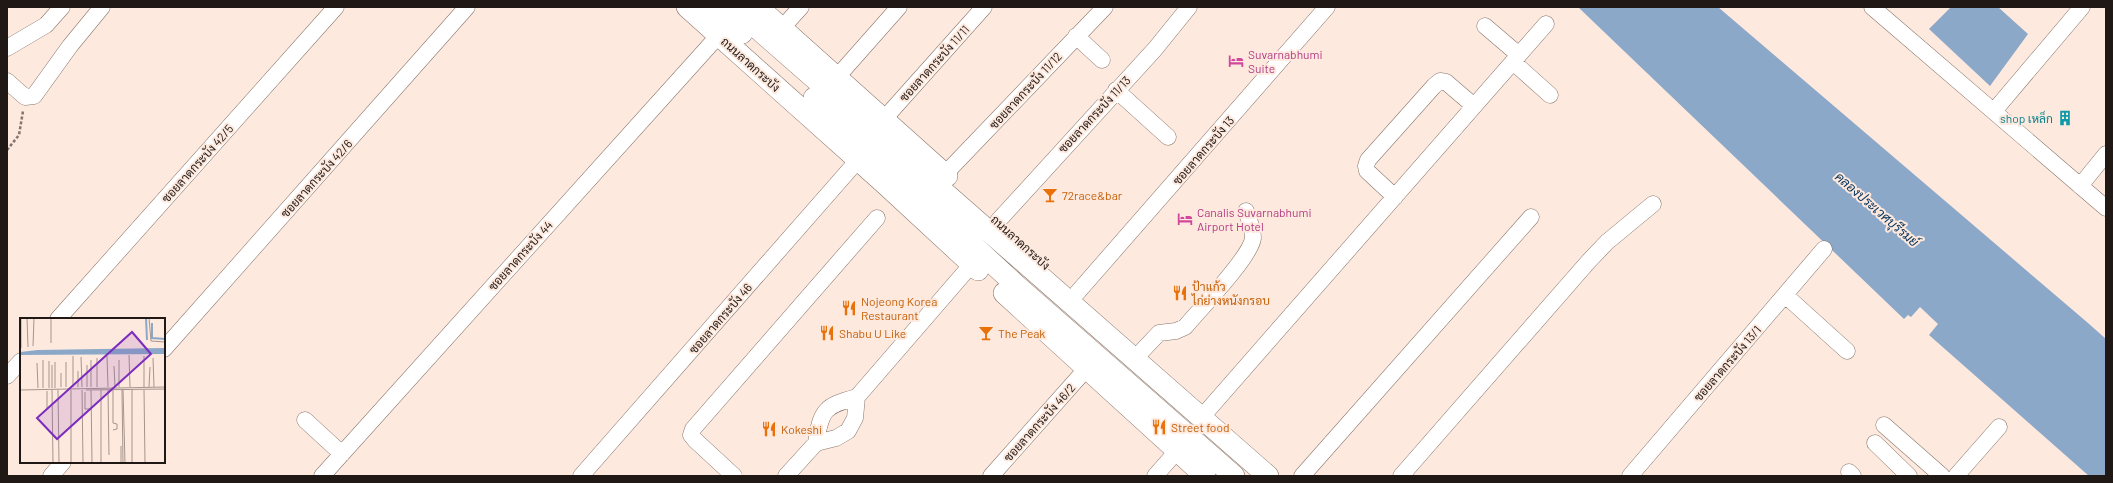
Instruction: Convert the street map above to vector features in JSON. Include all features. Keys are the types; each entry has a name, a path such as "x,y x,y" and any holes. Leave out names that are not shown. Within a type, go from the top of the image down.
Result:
{"main road":[{"name":"ถนนลาดกระบัง","path":"686,7 858,160 1205,476"},
{"path":"712,7 852,132 1017,286 1234,476"},
{"path":"733,7 1268,476"},
{"name":"ถนนลาดกระบัง","path":"758,7 838,76 1077,293 1284,476"}],"street":[{"path":"7,48 46,25 62,7"},
{"path":"7,82 25,97 34,96 70,46 102,7"},
{"name":"ซอยลาดกระบัง 42/5","path":"59,318 336,7"},
{"name":"ซอยลาดกระบัง 42/6","path":"165,348 467,7"},
{"path":"782,28 801,7"},
{"path":"838,76 899,7"},
{"name":"ซอยลาดกระบัง 11/11","path":"884,119 984,7"},
{"name":"ซอยลาดกระบัง 11/12","path":"946,174 1105,7"},
{"name":"ซอยลาดกระบัง 11/13","path":"998,221 1155,49 1189,7"},
{"name":"ซอยลาดกระบัง 13","path":"1077,293 1327,7"},
{"path":"1872,7 2106,208"},
{"path":"1994,112 2082,7"},
{"path":"1208,410 1546,24"},
{"path":"1485,26 1550,95"},
{"name":"ซอยลาดกระบัง 44","path":"322,476 718,35"},
{"path":"1076,36 1102,60"},
{"path":"1395,197 1367,171 1366,166 1368,160 1440,81 1446,82 1474,106"},
{"path":"1116,90 1168,136"},
{"path":"2080,186 2106,154"},
{"name":"ซอยลาดกระบัง 46","path":"581,476 858,160"},
{"path":"1401,476 1588,262 1607,242 1653,204"},
{"path":"1142,351 1159,333 1176,331 1185,327 1246,254 1253,238 1246,211"},
{"path":"1302,476 1531,217"},
{"path":"734,476 695,440 691,435 693,429 877,218"},
{"name":"ซอยลาดกระบัง 13/1","path":"1630,476 1824,249"},
{"path":"816,443 819,423 825,410 838,403 857,397 972,264"},
{"path":"1785,295 1847,351"},
{"path":"7,376 20,362"},
{"name":"ซอยลาดกระบัง 46/2","path":"991,476 1087,368"},
{"path":"786,476 816,443 836,438 848,431 855,418 857,397"},
{"path":"305,420 342,454"},
{"path":"1884,425 1942,476"},
{"path":"1956,476 1999,427"},
{"path":"1875,443 1909,476"},
{"path":"1155,476 1177,451"},
{"path":"51,476 62,463"}],"path":[{"path":"7,150 19,135 25,97"}],"water":[{"name":"คลองประเวศบุรีรมย์","path":"1578,7 1718,7 2088,323 2106,339 2106,476 2089,476 1929,335 1938,324 1920,307 1911,317 1908,315 1904,319"},
{"path":"1951,7 1998,7 2028,34 1990,86 1929,29"}],"place":[{"name":"Suvarnabhumi Suite","path":"1236,61"},
{"name":"shop เหล็ก","path":"2065,118"},
{"name":"72race&bar","path":"1050,195"},
{"name":"Canalis Suvarnabhumi Airport Hotel","path":"1185,219"},
{"name":"ป้าแก้ว ไก่ย่างหนังกรอบ","path":"1180,293"},
{"name":"Nojeong Korea Restaurant","path":"849,308"},
{"name":"Shabu U Like","path":"827,333"},
{"name":"The Peak","path":"986,333"},
{"name":"Street food","path":"1159,427"},
{"name":"Kokeshi","path":"769,429"}]}
